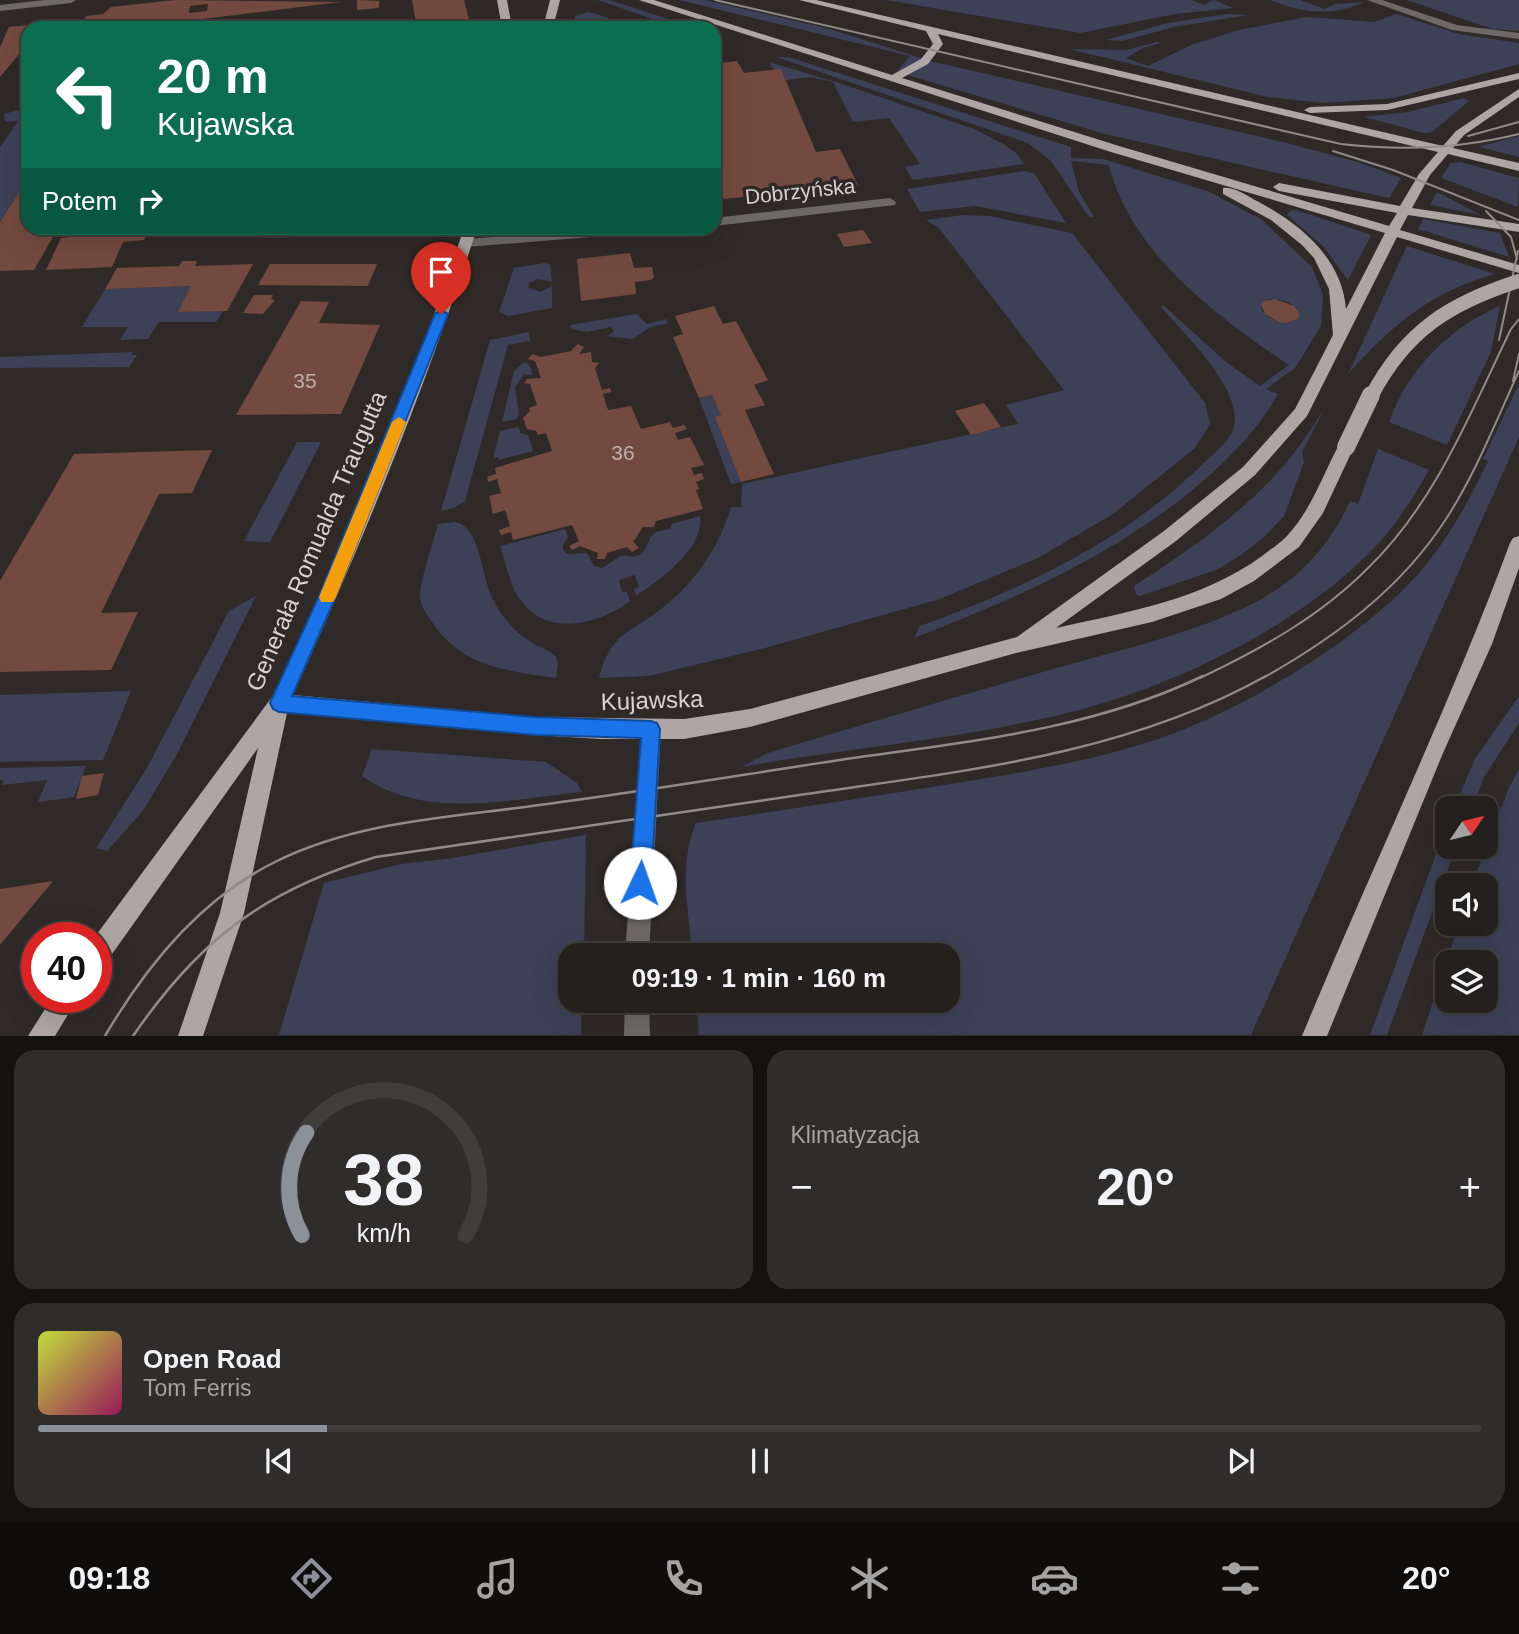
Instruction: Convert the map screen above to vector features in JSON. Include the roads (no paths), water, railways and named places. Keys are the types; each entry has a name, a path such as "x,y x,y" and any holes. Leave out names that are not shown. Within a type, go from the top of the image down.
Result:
{"main road":[{"path":"502,0 506,21"},
{"path":"550,21 555,0"},
{"path":"644,0 710,21"},
{"path":"804,0 1519,167"},
{"path":"721,25 1179,168 1519,269"},
{"path":"891,79 914,69 931,57 938,44 930,30"},
{"path":"1282,110 1387,107 1519,76"},
{"path":"1016,645 1170,537 1249,471 1301,412 1425,174 1460,133 1519,92"},
{"path":"1179,168 1405,211 1519,228"},
{"path":"1179,168 1266,211 1308,244 1323,263 1336,289 1340,338"},
{"name":"Generała Romualda Traugutta","path":"112,933 279,703 389,447 446,302 468,235"},
{"name":"Kujawska","path":"279,703 535,726 684,729 750,718 1016,645 1180,606 1214,594 1248,576 1282,553 1303,531 1369,395 1405,343 1442,313 1471,297 1519,281"},
{"path":"1314,1035 1433,752 1482,644 1519,543"},
{"path":"190,1035 232,913 279,703"},
{"path":"40,1035 55,1013"}],"street":[{"path":"0,8 71,0"},
{"path":"1372,0 1456,28 1519,36"},
{"name":"Dobrzyńska","path":"721,221 890,202"},
{"path":"638,943 651,729"},
{"path":"637,1013 637,1035"}],"tram line":[{"path":"715,0 1341,144 1386,148 1452,146 1519,134"},
{"path":"1468,136 1519,122"},
{"path":"1333,151 1393,170 1519,220"},
{"path":"1486,211 1511,237 1517,258"},
{"path":"1517,258 1518,251"},
{"path":"1499,340 1517,258"},
{"path":"1200,678 1268,643 1311,616 1350,585 1393,541 1433,485 1511,329 1519,319"},
{"path":"1513,381 1519,354"},
{"path":"1263,678 1340,629 1387,590 1408,568 1446,519 1467,484 1519,371"},
{"path":"105,1036 138,984 199,915 248,877 275,862 337,838 434,818 612,795 987,739 1076,721 1119,709 1203,676"},
{"path":"133,1036 183,972 237,923 300,885 376,857 924,777 1042,756 1157,725 1212,703 1266,676"}]}
